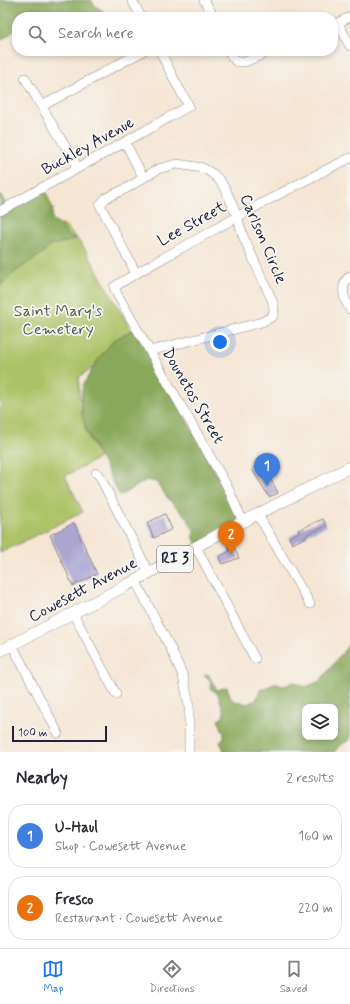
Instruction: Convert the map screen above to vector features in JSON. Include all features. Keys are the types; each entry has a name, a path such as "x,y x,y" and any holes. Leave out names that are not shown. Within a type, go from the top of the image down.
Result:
{"main road":[{"name":"Cowesett Avenue","path":"0,651 350,467"}],"street":[{"path":"132,0 138,12"},
{"path":"204,0 210,12"},
{"path":"338,23 350,17"},
{"path":"338,28 350,46"},
{"path":"42,106 134,56"},
{"name":"Buckley Avenue","path":"0,211 189,106 162,56"},
{"path":"232,56 237,62 245,62 259,56"},
{"path":"25,78 78,168"},
{"path":"125,142 143,177"},
{"name":"Lee Street","path":"114,287 136,272 275,195 350,158"},
{"name":"Carlson Circle","path":"136,272 101,204 106,198 127,188 158,169 177,164 203,168 213,174 226,190 237,216 243,236 272,300 274,309 273,316 262,322 150,351"},
{"path":"350,276 346,280 343,287 344,297 350,309"},
{"name":"Dounetos Street","path":"114,287 227,486 243,522"},
{"path":"96,473 99,475 148,573"},
{"path":"258,515 310,604"},
{"path":"196,547 255,659"},
{"path":"135,580 171,649 182,676 189,705 189,752"},
{"path":"73,613 116,694"},
{"path":"12,645 58,733"}],"green space":[{"path":"0,0 91,0 96,7 102,10 102,12 12,12 12,33 0,40"},
{"path":"41,187 46,192 53,209 52,218 62,227 68,236 77,238 67,242 51,245 43,253 15,272 0,286 0,194 7,206"},
{"name":"Saint Mary's Cemetery","path":"64,224 83,246 135,337 79,377 79,397 84,407 85,429 99,458 65,476 83,512 0,553 0,247"},
{"path":"136,328 243,523 198,548 193,536 194,530 188,518 170,501 156,482 147,480 120,496 87,432 82,415 81,397 83,385 99,358 114,340"},
{"path":"350,643 350,740 345,742 334,752 224,752 220,742 224,738 224,733 218,720 223,717 224,712 218,694 211,689 210,681 204,675 208,674 217,690 227,687 232,700 247,704 256,700 260,690 276,683 283,686 294,682 306,687 320,681"}],"building":[{"path":"275,460 279,467 268,474 278,493 269,497 252,469 257,466 258,468"},
{"path":"165,514 172,529 154,538 147,523"},
{"path":"323,519 327,526 307,534 308,536 292,544 289,537 299,532 298,530"},
{"path":"74,523 97,574 73,586 50,535"},
{"path":"232,543 239,558 222,564 219,557 230,551 228,546"}],"place":[{"name":"U-Haul","path":"267,486"},
{"name":"Fresco","path":"231,554"}]}
